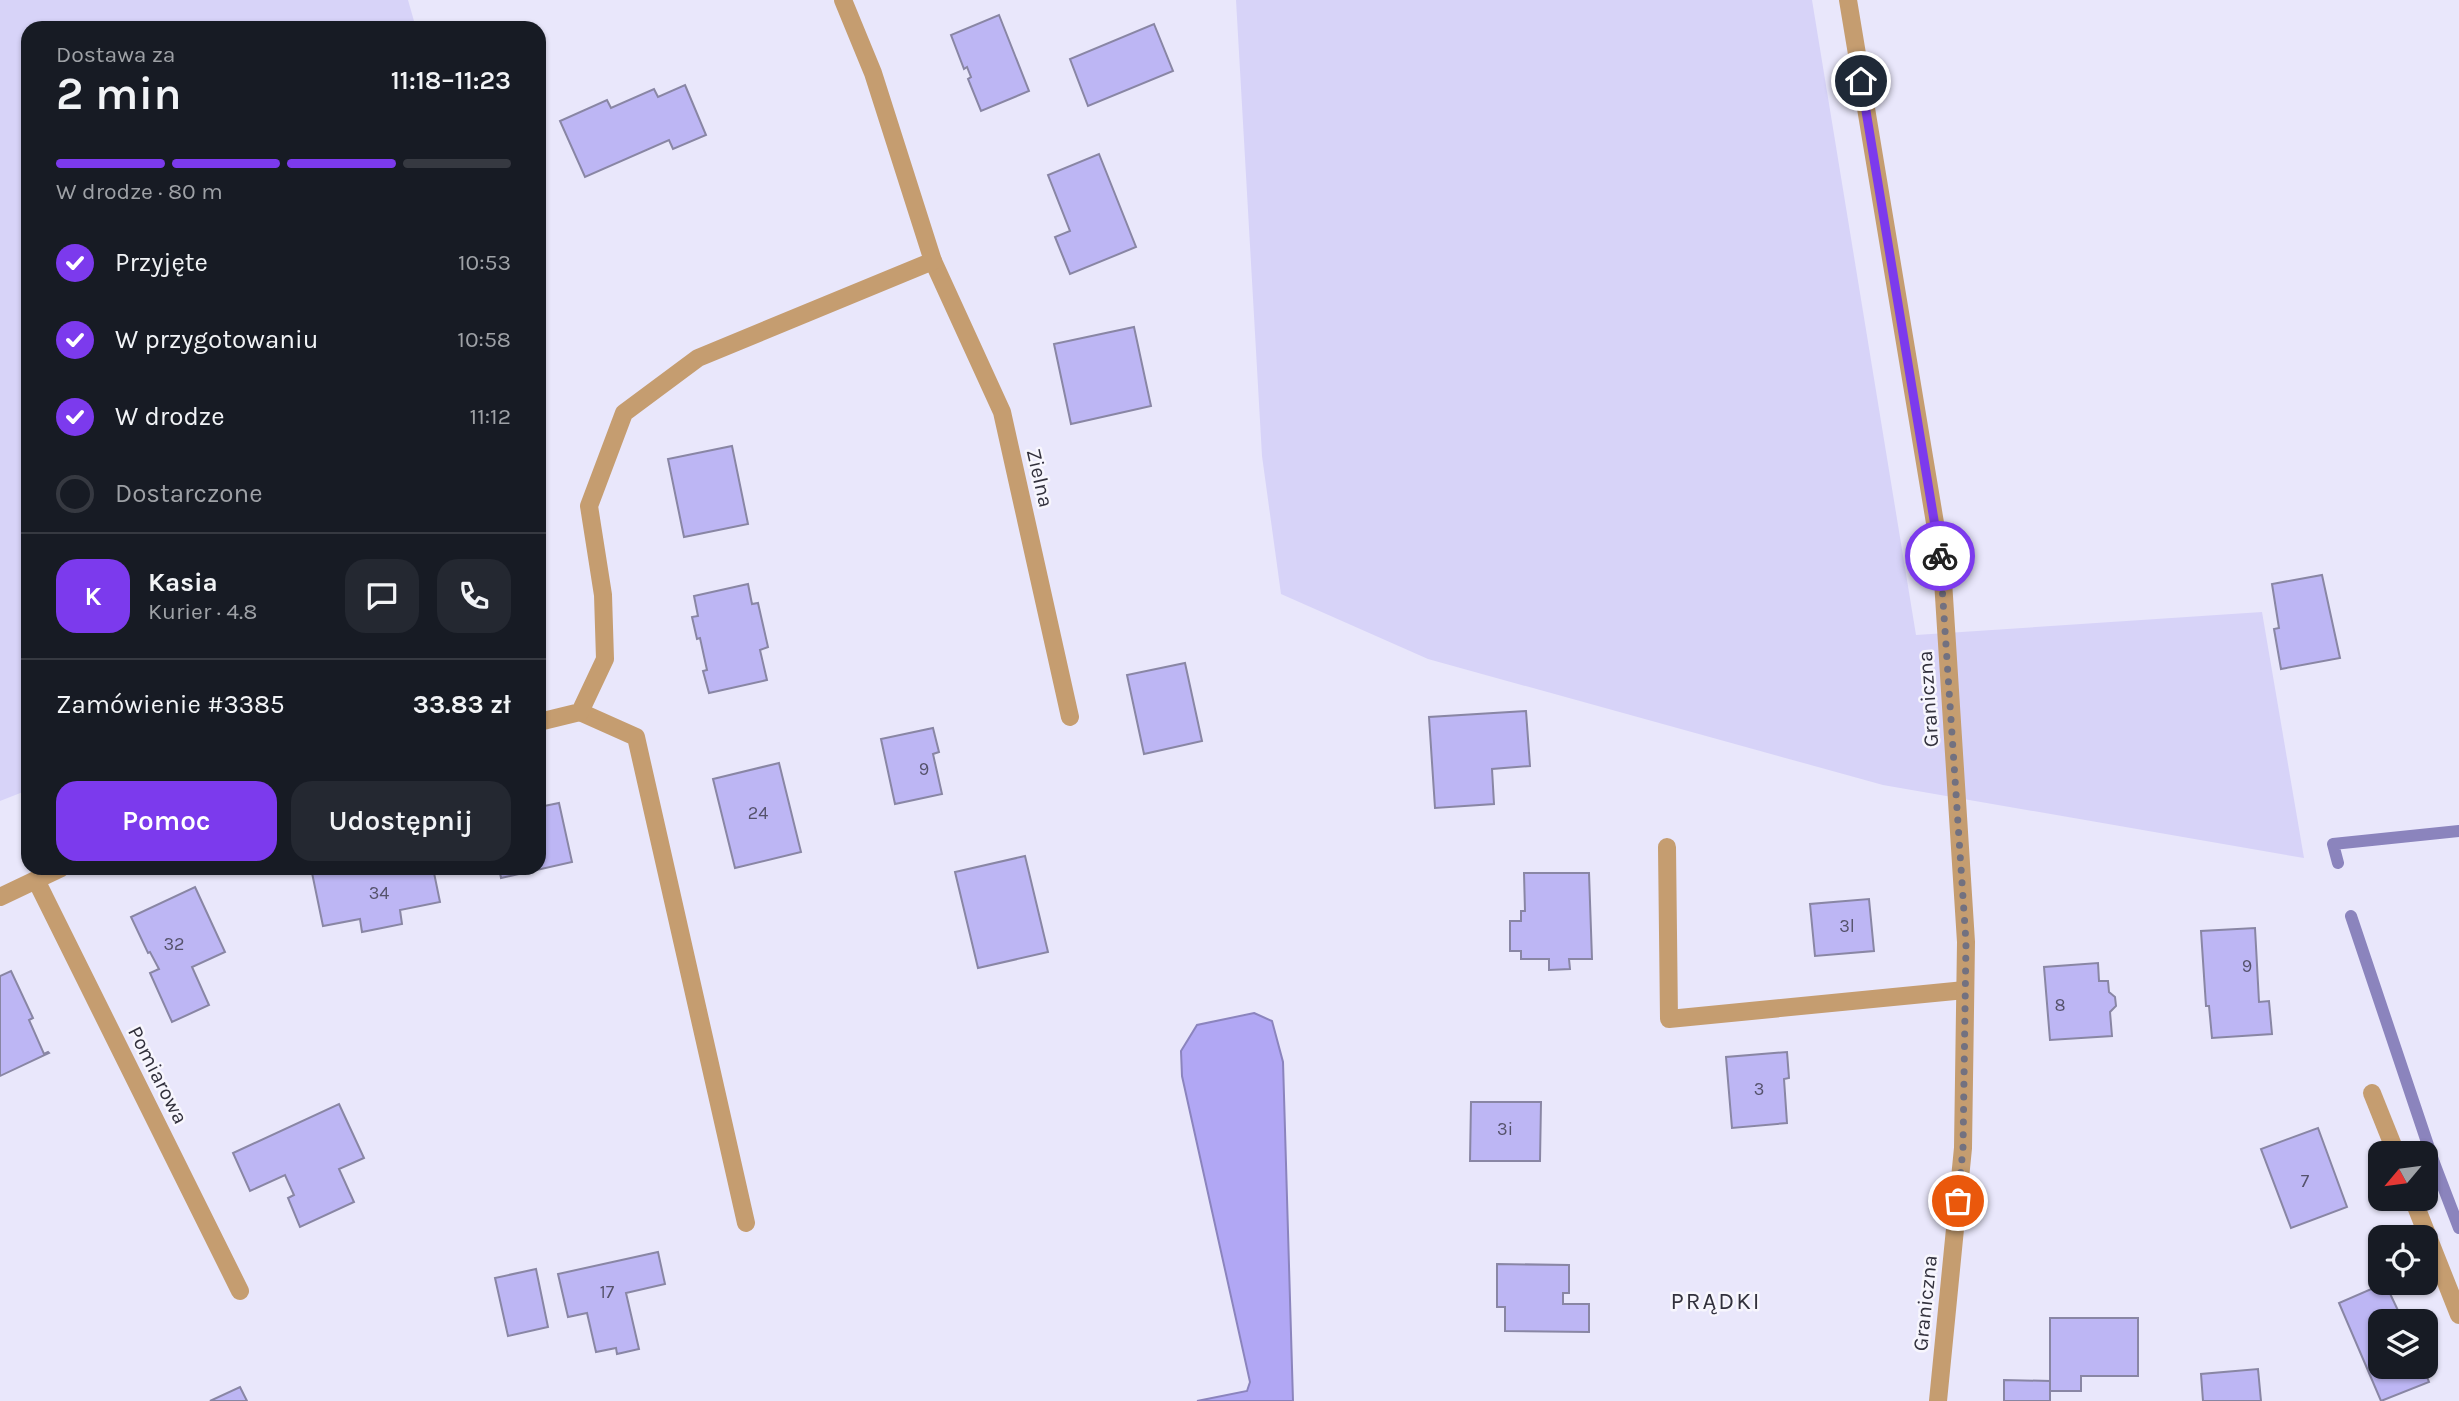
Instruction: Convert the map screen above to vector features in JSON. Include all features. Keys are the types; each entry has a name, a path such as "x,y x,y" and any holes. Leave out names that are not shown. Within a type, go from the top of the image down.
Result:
{"street":[{"name":"Zielna","path":"843,0 873,73 933,261 1002,412 1070,717"},
{"name":"Graniczna","path":"1848,0 1942,565 1965,928 1965,990 1963,1148 1938,1401"},
{"path":"580,712 605,659 603,596 589,506 624,413 698,358 933,261"},
{"path":"546,720 580,712 636,737 746,1223"},
{"path":"1667,847 1669,1019 1965,990"},
{"path":"0,897 46,875"},
{"name":"Pomiarowa","path":"36,880 240,1291"},
{"path":"2372,1093 2391,1141"},
{"path":"2418,1211 2459,1315"}],"shaded area":[{"path":"0,0 408,0 414,21 21,21 21,793 0,801"},
{"path":"1236,0 1812,0 1916,635 2262,612 2304,858 1883,785 1428,659 1281,594 1262,456"},
{"path":"1254,1013 1272,1021 1283,1062 1293,1401 1197,1401 1247,1391 1250,1382 1182,1076 1181,1051 1197,1025"}],"building":[{"path":"999,15 1029,91 981,111 968,79 971,77 967,67 964,69 951,35"},
{"path":"1154,24 1173,71 1088,106 1070,59"},
{"path":"685,85 706,135 673,149 669,140 585,177 560,121 607,100 611,108 654,89 658,97"},
{"path":"1099,154 1136,247 1070,274 1055,237 1070,231 1048,175"},
{"path":"1134,327 1151,406 1071,424 1054,344"},
{"path":"732,446 748,524 684,537 668,459"},
{"path":"2322,575 2340,658 2281,669 2274,629 2279,628 2272,584"},
{"path":"748,584 752,604 758,603 768,647 760,650 767,680 709,693 703,671 707,670 700,638 697,639 692,617 698,616 694,596"},
{"path":"1185,663 1202,741 1144,754 1127,675"},
{"path":"1526,711 1530,766 1492,769 1494,804 1435,808 1429,717"},
{"path":"933,728 939,752 933,754 942,794 895,804 881,739"},
{"path":"779,763 801,852 735,868 713,779"},
{"path":"559,803 572,862 546,868 546,806"},
{"path":"1025,856 1048,952 978,968 955,872"},
{"path":"1524,873 1589,873 1592,959 1569,959 1570,969 1549,970 1549,959 1521,959 1521,951 1510,951 1510,921 1521,921 1521,911 1525,911"},
{"path":"312,875 434,875 440,902 400,910 402,924 362,932 360,919 323,926"},
{"path":"195,887 225,952 192,967 209,1005 172,1022 150,973 159,969 131,917"},
{"path":"1869,899 1874,951 1815,956 1810,904"},
{"path":"2255,928 2259,1002 2269,1001 2272,1034 2212,1038 2209,1006 2206,1006 2201,931"},
{"path":"2098,963 2099,981 2108,981 2109,992 2115,997 2116,1006 2110,1012 2112,1036 2050,1040 2044,967"},
{"path":"11,971 33,1018 29,1020 44,1054 49,1053 0,1076 0,976"},
{"path":"1787,1052 1789,1078 1784,1079 1787,1123 1732,1128 1726,1057"},
{"path":"1471,1102 1541,1102 1540,1161 1470,1161"},
{"path":"339,1104 364,1158 339,1169 354,1202 300,1227 288,1198 294,1195 285,1175 250,1191 233,1153"},
{"path":"2318,1128 2347,1207 2291,1228 2261,1149"},
{"path":"658,1252 665,1284 626,1293 639,1349 617,1354 616,1348 596,1352 587,1313 568,1317 558,1274"},
{"path":"1497,1264 1569,1265 1569,1293 1563,1293 1563,1304 1589,1304 1589,1332 1505,1331 1505,1307 1497,1307"},
{"path":"536,1269 548,1327 508,1336 495,1278"},
{"path":"2368,1290 2368,1295 2391,1295 2397,1309 2368,1309 2368,1371 2339,1303"},
{"path":"2050,1318 2138,1318 2138,1376 2081,1376 2081,1391 2050,1391"},
{"path":"2258,1369 2261,1401 2203,1401 2201,1374"},
{"path":"2372,1379 2428,1379 2429,1382 2381,1401"},
{"path":"2004,1380 2050,1381 2050,1401 2004,1401"},
{"path":"240,1387 247,1401 210,1401"}],"waterway":[{"path":"2338,863 2333,844 2459,831"},
{"path":"2351,916 2434,1163 2459,1228"}],"way so far":[{"path":"1940,556 1966,942 1963,1148 1958,1201"}],"district":[{"name":"PRĄDKI","path":"1716,1301"}],"route":[{"path":"1861,81 1940,556"}]}
